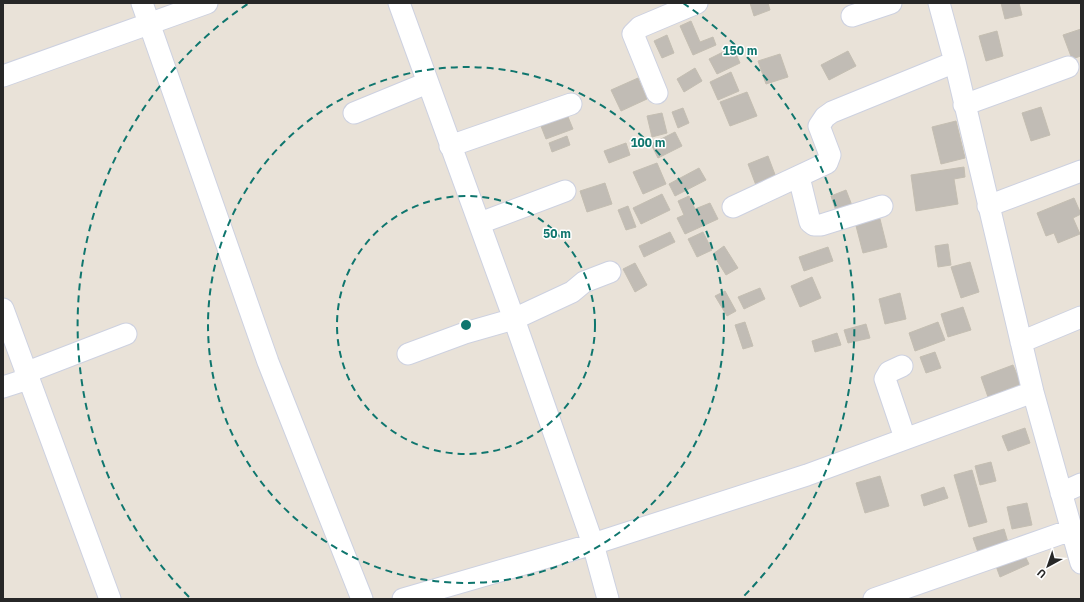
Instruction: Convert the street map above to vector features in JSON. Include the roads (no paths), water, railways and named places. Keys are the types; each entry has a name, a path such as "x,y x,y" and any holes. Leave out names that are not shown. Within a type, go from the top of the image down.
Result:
{"street":[{"path":"142,3 268,362 362,599"},
{"path":"3,76 207,3"},
{"path":"399,3 450,146 480,223 593,544 608,599"},
{"path":"657,93 633,34 640,27 697,3"},
{"path":"852,16 891,3"},
{"path":"939,3 955,62 1033,392 1081,563"},
{"path":"733,207 824,166 829,159 827,148 819,129 821,122 825,117 846,105 955,62"},
{"path":"964,105 1068,67"},
{"path":"354,113 428,83"},
{"path":"450,146 572,104"},
{"path":"988,206 1081,171"},
{"path":"799,177 810,222 814,225 821,225 882,206"},
{"path":"480,223 566,191"},
{"path":"408,354 465,333 514,319 572,292 584,282 610,272"},
{"path":"3,309 26,376 110,599"},
{"path":"1021,342 1081,317"},
{"path":"3,387 126,334"},
{"path":"902,366 889,372 885,379 905,438"},
{"path":"403,599 593,544 807,475 1033,392"},
{"path":"1061,493 1081,484"},
{"path":"874,599 1071,530"}]}
